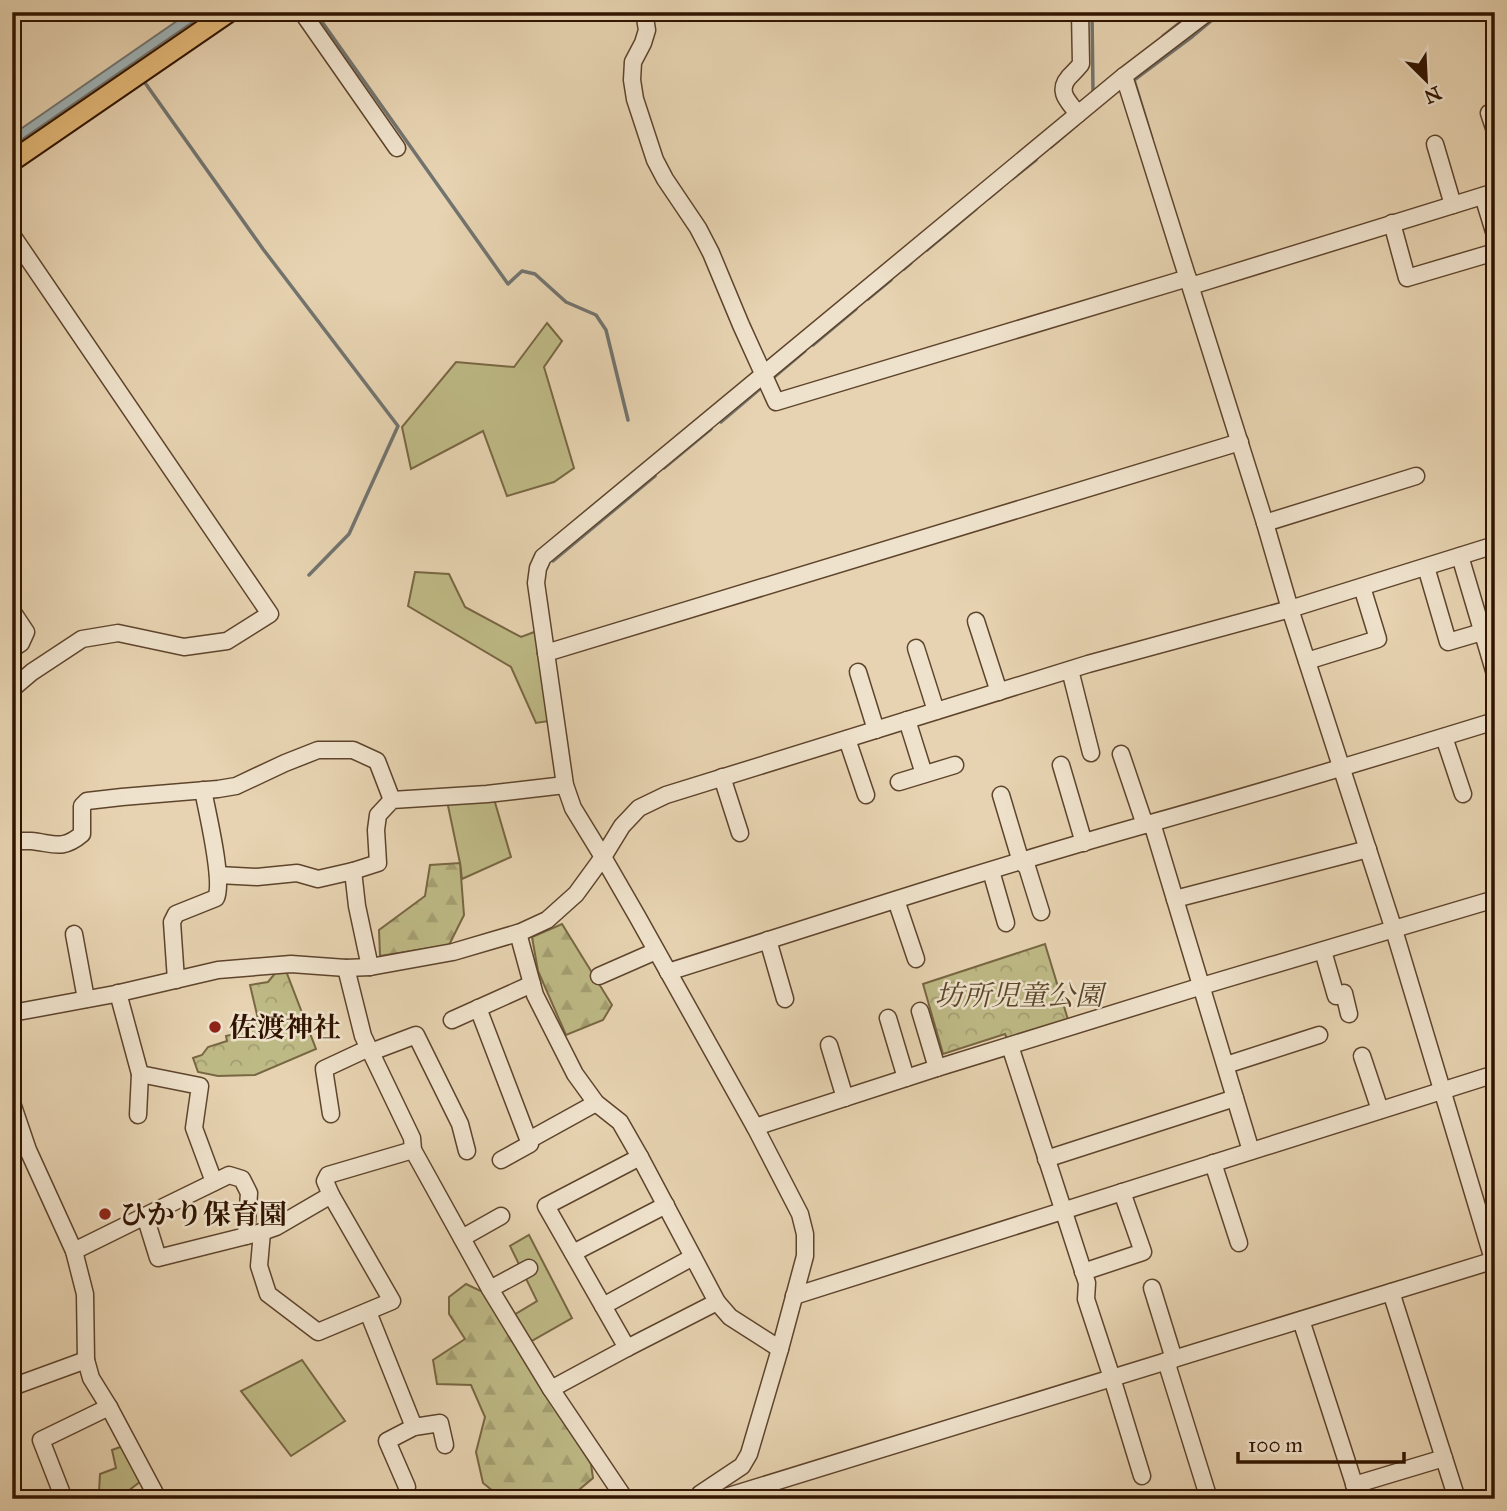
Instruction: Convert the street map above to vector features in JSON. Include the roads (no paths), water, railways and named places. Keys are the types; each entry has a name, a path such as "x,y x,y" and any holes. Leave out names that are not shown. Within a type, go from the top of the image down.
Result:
{"main road":[{"path":"12,161 229,12"}],"street":[{"path":"302,12 397,148"},
{"path":"644,12 647,30 633,62 632,79 635,99 655,160 711,253 776,402 1489,194 1495,235"},
{"path":"1078,114 1062,91 1066,80 1081,64 1080,12"},
{"path":"697,1499 700,1494 742,1466 749,1454 805,1256 805,1234 795,1203 755,1127 573,808 565,785 536,583 538,568 543,557 764,373 1124,76 1208,12"},
{"path":"719,1499 1494,1262 1394,930 1290,609 1124,76"},
{"path":"1489,113 1495,131"},
{"path":"1435,144 1452,205"},
{"path":"1392,223 1408,278 1495,252"},
{"path":"12,235 270,614 227,641 184,647 118,633 82,639 32,672 12,689"},
{"path":"546,653 1240,442"},
{"path":"1265,523 1416,476"},
{"path":"12,1013 218,970 291,964 370,967 453,952 518,933 547,920 576,894 622,826 639,808 666,794 1070,670 1290,609 1495,545"},
{"path":"1460,556 1495,674"},
{"path":"1426,567 1448,642 1482,632"},
{"path":"1307,661 1378,639 1362,587"},
{"path":"12,611 26,632 21,643 12,649"},
{"path":"976,621 999,692"},
{"path":"916,648 936,711"},
{"path":"1070,670 1091,753"},
{"path":"858,672 876,730"},
{"path":"907,720 924,774"},
{"path":"668,972 991,871 1495,721"},
{"path":"1444,737 1462,794"},
{"path":"847,739 866,794"},
{"path":"12,841 64,845 82,834 82,806 87,801 236,786 285,762 318,750 353,750 377,761 392,800"},
{"path":"1121,754 1175,899 1251,1151"},
{"path":"899,782 955,765"},
{"path":"1061,765 1084,843"},
{"path":"722,777 740,833"},
{"path":"218,875 257,877 298,873 317,879 353,871 378,863 378,815 392,800 487,794 565,785"},
{"path":"176,980 172,922 176,914 216,898 219,892 203,790"},
{"path":"1001,795 1021,862 1027,867 1041,912"},
{"path":"1175,899 1368,849"},
{"path":"353,871 357,906 370,967"},
{"path":"991,871 1006,923"},
{"path":"755,1127 1202,986 1495,899"},
{"path":"896,900 916,959"},
{"path":"518,933 535,995 575,1074 596,1103 620,1122 717,1302 730,1317 780,1349"},
{"path":"74,934 86,999"},
{"path":"768,940 785,999"},
{"path":"599,976 656,951"},
{"path":"1323,951 1336,996 1344,993 1349,1014"},
{"path":"346,968 363,1036 412,1138 414,1150 490,1289 551,1389 625,1499"},
{"path":"452,1020 532,984"},
{"path":"118,993 140,1074 138,1115"},
{"path":"478,1008 530,1144 501,1160"},
{"path":"920,1011 937,1068"},
{"path":"888,1018 906,1078"},
{"path":"331,1114 324,1069 416,1035 460,1124 467,1151"},
{"path":"1226,1065 1319,1035"},
{"path":"829,1045 845,1098"},
{"path":"1010,1046 1087,1283 1086,1299 1142,1476"},
{"path":"1362,1056 1380,1110"},
{"path":"140,1074 200,1086 194,1128 214,1182"},
{"path":"794,1296 1495,1074"},
{"path":"1046,1159 1235,1098"},
{"path":"12,1103 28,1150 74,1251 85,1294 86,1360 92,1378 158,1499"},
{"path":"529,1140 596,1103"},
{"path":"74,1251 229,1175 242,1179 249,1193 259,1266 268,1294 318,1332 392,1301 331,1195 326,1181 328,1175 414,1150"},
{"path":"627,1348 546,1206 640,1157"},
{"path":"1213,1163 1238,1243"},
{"path":"1083,1272 1143,1252 1122,1192"},
{"path":"145,1216 158,1258 276,1227 331,1195"},
{"path":"573,1253 666,1205"},
{"path":"462,1238 501,1216"},
{"path":"603,1306 693,1257"},
{"path":"490,1289 529,1268"},
{"path":"1152,1288 1209,1499"},
{"path":"1391,1292 1457,1499"},
{"path":"551,1389 717,1302"},
{"path":"368,1312 414,1427"},
{"path":"1301,1320 1357,1492 1444,1458"},
{"path":"12,1387 86,1360"},
{"path":"61,1498 41,1440 109,1407"},
{"path":"407,1487 387,1441 414,1427 440,1423 446,1445"}],"water":[{"path":"190,12 207,12 12,146 12,135"}],"waterway":[{"path":"315,12 508,284 522,271 535,274 566,302 596,315 606,330 628,420"},
{"path":"1092,12 1093,92"},
{"path":"1163,36 1193,12"},
{"path":"1152,139 1134,80 1222,12"},
{"path":"143,80 263,249 398,426 349,534 309,575"},
{"path":"1051,147 1078,124"},
{"path":"1012,179 1036,160"},
{"path":"989,198 1001,188"},
{"path":"927,250 976,209"},
{"path":"904,269 911,263"},
{"path":"868,299 891,280"},
{"path":"813,345 856,309"},
{"path":"773,378 805,351"},
{"path":"721,422 761,388"},
{"path":"664,468 711,429"},
{"path":"553,561 655,476"}],"place":[{"name":"佐渡神社","path":"215,1027"},
{"name":"ひかり保育園","path":"105,1214"}],"park label":[{"name":"坊所児童公園","path":"1019,995"}]}
